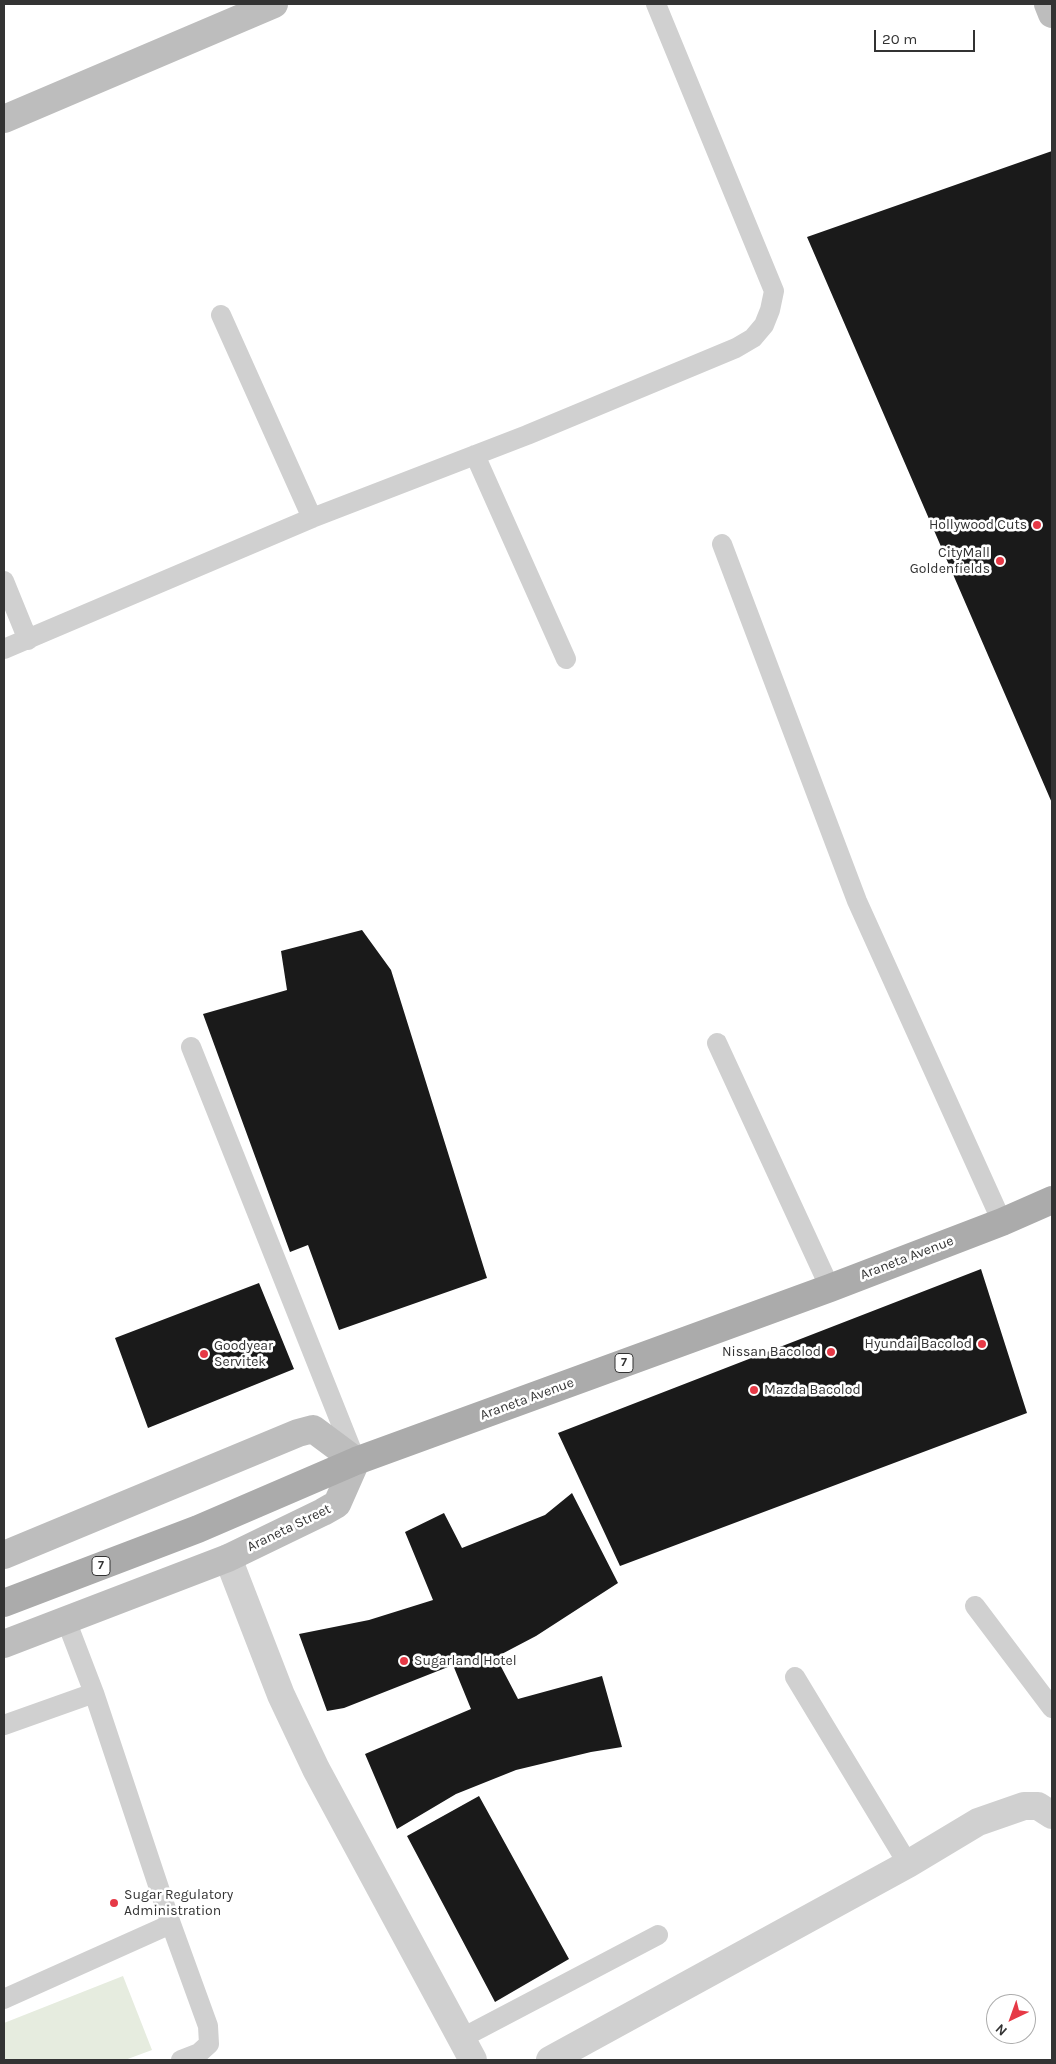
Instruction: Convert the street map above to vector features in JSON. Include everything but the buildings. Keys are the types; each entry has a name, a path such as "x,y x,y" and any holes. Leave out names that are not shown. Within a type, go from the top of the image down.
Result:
{"main road":[{"path":"4,119 274,4"},
{"path":"1048,4 1052,14"},
{"name":"Araneta Avenue","path":"4,1603 198,1529 356,1461 830,1288 1002,1222 1052,1200"},
{"path":"4,1555 298,1433 313,1429 356,1461"},
{"name":"Araneta Street","path":"4,1644 228,1558 337,1504 356,1461"}],"street":[{"path":"228,1558 281,1695 316,1769 467,2050"},
{"path":"550,2060 908,1864 978,1822 1024,1806 1038,1806 1051,1811"}],"lane":[{"path":"4,649 312,518 475,455 736,348 753,338 764,325 770,310 774,291 656,4"},
{"path":"221,315 312,518"},
{"path":"475,455 566,659"},
{"path":"722,544 857,901 1002,1222"},
{"path":"4,581 28,640"},
{"path":"717,1042 830,1288"},
{"path":"191,1047 356,1461"},
{"path":"976,1606 1052,1708"},
{"path":"66,1620 94,1693 170,1924 208,2026 209,2044 199,2053 180,2060"},
{"path":"795,1677 908,1864"},
{"path":"4,1725 94,1693"},
{"path":"4,1999 170,1924"},
{"path":"467,2050 658,1935"}],"shaded area":[{"path":"123,1976 152,2050 125,2060 4,2060 4,2023"}],"place":[{"name":"Hollywood Cuts","path":"1037,525"},
{"name":"CityMall Goldenfields","path":"1000,561"},
{"name":"Hyundai Bacolod","path":"982,1344"},
{"name":"Nissan Bacolod","path":"831,1352"},
{"name":"Goodyear Servitek","path":"204,1354"},
{"name":"Mazda Bacolod","path":"754,1390"},
{"name":"Sugarland Hotel","path":"404,1661"},
{"name":"Sugar Regulatory Administration","path":"114,1903"}]}
